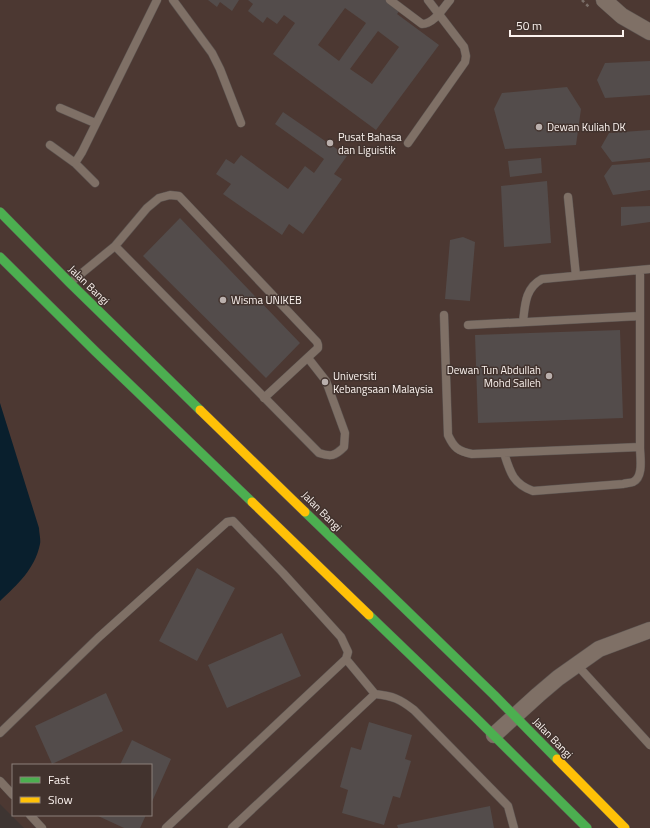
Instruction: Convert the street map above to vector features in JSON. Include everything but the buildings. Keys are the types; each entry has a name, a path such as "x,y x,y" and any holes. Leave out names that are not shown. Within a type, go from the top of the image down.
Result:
{"main road":[{"name":"Jalan Bangi","path":"0,212 70,283 279,484 354,560 515,716 625,828"},
{"path":"0,257 96,352 494,735 587,828"}],"street":[{"path":"604,0 622,16 650,32"},
{"path":"494,735 558,678 598,649 650,630"}],"lane":[{"path":"75,163 82,152 157,0"},
{"path":"173,0 212,53 220,69 234,109 241,123"},
{"path":"390,0 422,24 426,24 439,14 450,0"},
{"path":"408,143 465,62 466,56 464,47 428,0"},
{"path":"60,108 95,123"},
{"path":"50,145 75,163 95,183"},
{"path":"70,283 115,246 147,208 159,198 170,195 180,196 317,342 318,348 264,398"},
{"path":"568,197 576,276"},
{"path":"115,246 319,453 326,456 336,454 344,448 345,433 326,381 308,358"},
{"path":"523,322 526,300 531,287 542,279 650,269"},
{"path":"504,453 510,471 516,482 533,491 623,484 634,482 639,476 640,270"},
{"path":"444,315 448,435 453,445 462,452 472,454 640,447"},
{"path":"468,325 640,316"},
{"path":"0,733 98,638 227,522 231,521 283,573 341,637 348,652 346,660 166,828"},
{"path":"346,660 375,694 394,697 404,702 414,710 508,806 514,828"},
{"path":"577,665 650,745"},
{"path":"232,828 375,694"},
{"path":"0,781 12,795"},
{"path":"31,816 42,828"}],"shaded area":[{"name":"Universiti Kebangsaan Malaysia","path":"0,0 650,0 650,828 24,828 0,804"}],"water":[{"path":"0,403 39,528 40,544 38,553 30,569 19,583 0,601"}],"traffic: fast":[{"path":"0,212 70,283 200,410"},
{"path":"0,257 252,502"},
{"path":"305,512 494,695 557,759"},
{"path":"369,615 587,828"}],"traffic: slow":[{"path":"200,410 305,512"},
{"path":"252,502 369,615"},
{"path":"557,759 625,828"}],"place":[{"name":"Dewan Kuliah DK","path":"539,127"},
{"name":"Pusat Bahasa dan Liguistik","path":"330,143"},
{"name":"Wisma UNIKEB","path":"223,300"},
{"name":"Dewan Tun Abdullah Mohd Salleh","path":"549,376"},
{"name":"Universiti Kebangsaan Malaysia","path":"325,382"}]}
